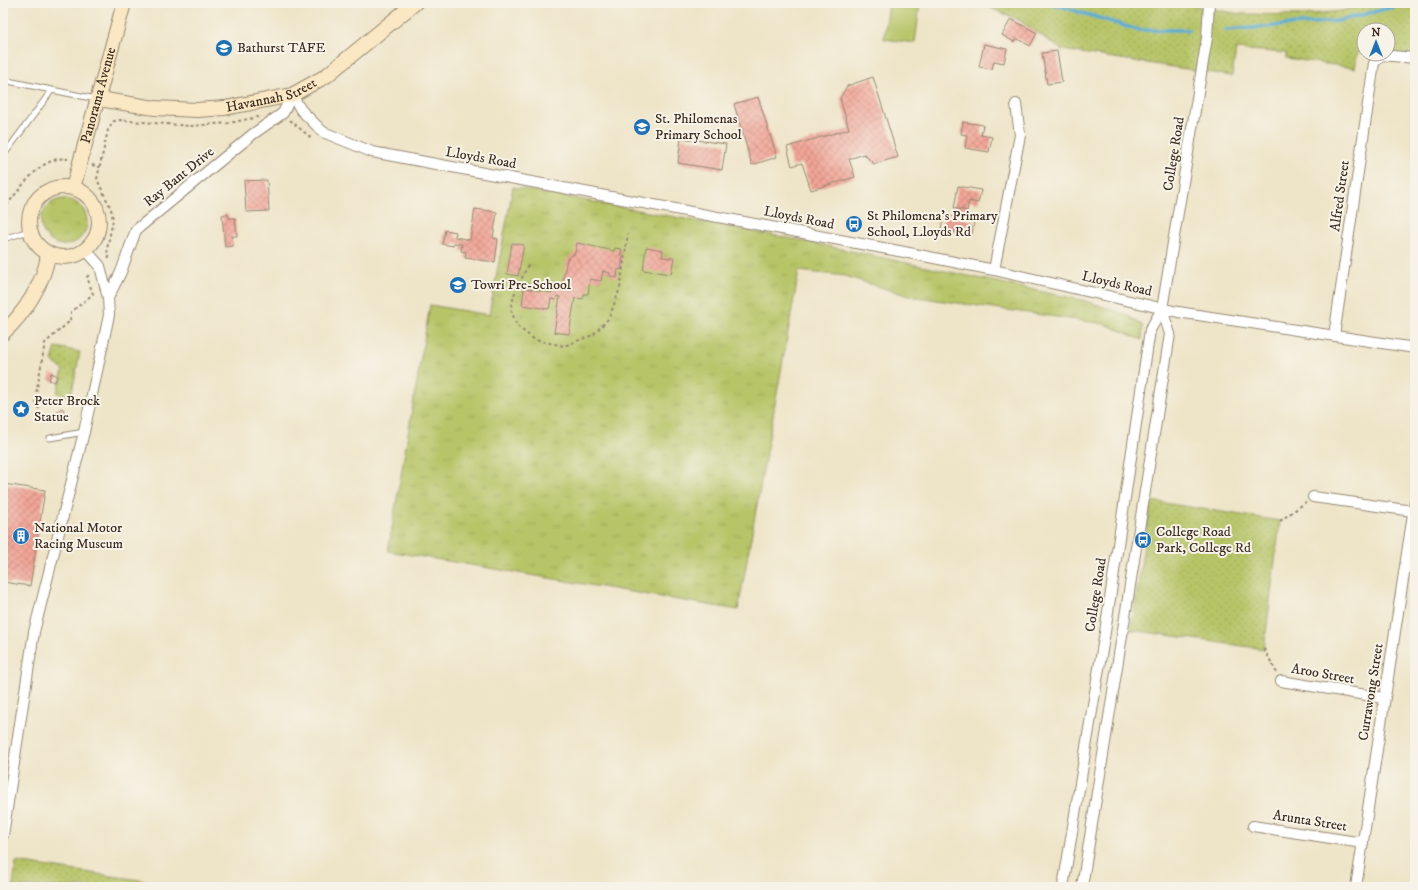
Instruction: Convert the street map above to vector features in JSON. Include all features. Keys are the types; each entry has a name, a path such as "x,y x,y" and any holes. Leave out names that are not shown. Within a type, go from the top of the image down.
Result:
{"street":[{"name":"Panorama Avenue","path":"73,188 99,99 124,3"},
{"name":"Havannah Street","path":"99,99 155,108 198,110 225,108 292,95 326,76 415,3"},
{"name":"College Road","path":"1063,887 1105,632 1150,330 1162,309 1207,38 1210,3"},
{"name":"Alfred Street","path":"1334,336 1372,69 1375,60 1381,55 1386,54 1415,58"},
{"name":"Ray Bant Drive","path":"108,298 121,272 136,230 211,168 283,113 292,95"},
{"name":"Lloyds Road","path":"292,95 301,110 323,132 372,152 994,270 1162,309 1415,348"},
{"path":"994,270 1020,135 1016,104"},
{"path":"52,188 73,188 88,196 97,210 99,220 98,231 94,241 86,250 78,255 68,258 48,254 39,248 29,231 28,221 30,210 35,201 52,188"},
{"name":"Ray Bant Drive","path":"3,835 34,632 84,432 106,333 108,298 100,266 86,250"},
{"path":"3,333 18,320 26,307 47,265 48,254"},
{"name":"College Road","path":"1082,887 1170,334 1162,309"},
{"path":"1313,497 1414,506"},
{"name":"Currawong Street","path":"1356,887 1414,506"},
{"name":"Aroo Street","path":"1281,681 1384,698"},
{"name":"Arunta Street","path":"1253,826 1363,843"}],"lane":[{"path":"3,80 99,99"},
{"path":"3,156 52,90"},
{"path":"3,239 29,231"},
{"path":"50,438 84,432"}],"path":[{"path":"109,261 107,249 113,220 111,209 97,180 108,130 114,121 120,120 189,126 229,123 264,116 278,116 290,120 310,137"},
{"path":"3,210 35,173 46,164 60,158 67,159"},
{"path":"528,265 514,295 511,310 517,326 535,340 564,346 593,335 609,318 620,288 628,234"},
{"path":"39,408 35,400 45,343 70,321 70,312 93,294 87,277 93,271"},
{"path":"1280,521 1313,497"},
{"path":"1264,649 1281,681"}],"green space":[{"path":"889,3 920,3 915,43 884,39"},
{"path":"979,3 1179,3 1240,14 1304,15 1341,11 1372,3 1415,3 1415,58 1396,55 1396,22 1356,22 1355,68 1286,58 1286,53 1236,49 1232,76 1062,50 1019,20"},
{"path":"513,187 804,241 1086,301 1127,315 1143,326 1142,340 1105,324 909,296 845,276 799,271 738,610 388,551 430,305 489,315"},
{"path":"59,199 69,199 77,203 83,209 87,217 87,227 83,235 77,241 69,245 59,245 51,241 45,235 41,227 41,217 45,209 51,203"},
{"path":"56,347 80,352 71,397 57,393 63,370 52,361"},
{"path":"1151,501 1280,521 1264,649 1131,630"},
{"path":"16,862 187,887 13,887"}],"building":[{"path":"1011,19 1037,33 1030,46 1016,38 1014,42 1002,35"},
{"path":"984,44 1007,49 1004,63 994,61 992,69 979,67"},
{"path":"1057,51 1062,82 1047,84 1042,53"},
{"path":"873,77 898,157 874,164 864,154 849,159 855,177 811,190 802,163 792,166 787,147 849,129 840,98 847,86"},
{"path":"758,97 777,157 752,165 734,104"},
{"path":"963,122 983,125 981,135 992,137 989,152 965,148 967,135 961,134"},
{"path":"681,138 726,144 722,170 678,163"},
{"path":"267,180 269,211 246,212 244,181"},
{"path":"958,186 981,190 978,203 969,201 967,211 954,208"},
{"name":"Towri Pre-School","path":"475,209 497,212 493,238 498,239 495,262 465,258 466,252 461,251 462,244 454,243 453,246 442,244 445,230 456,232 455,237 470,240"},
{"path":"228,214 229,218 235,218 237,236 232,236 233,246 225,247 222,215"},
{"path":"944,215 974,221 972,235 941,229"},
{"path":"512,243 524,245 518,276 507,274"},
{"path":"577,243 614,251 615,248 622,249 620,256 623,256 621,270 618,269 617,278 610,276 610,273 603,271 601,281 590,279 588,294 584,294 583,299 575,298 569,334 554,332 560,297 557,296 556,300 551,299 549,309 522,305 524,288 552,293 550,287 555,284 558,286 559,290 561,290 567,259 575,253"},
{"path":"646,247 663,250 662,257 674,258 671,274 643,270"},
{"path":"51,373 58,376 55,382 49,380"},
{"path":"62,408 65,412 59,416 56,412"},
{"name":"National Motor Racing Museum","path":"3,484 45,490 30,586 3,582"},
{"path":"3,632 7,639 3,646"}],"waterway":[{"path":"1050,3 1138,30 1190,30"},
{"path":"1226,30 1338,21 1409,3"}],"place":[{"name":"Bathurst TAFE","path":"224,48"},
{"name":"St. Philomenas Primary School","path":"642,127"},
{"name":"St Philomena's Primary School, Lloyds Rd","path":"854,224"},
{"name":"Towri Pre-School","path":"458,285"},
{"name":"Peter Brock Statue","path":"21,409"},
{"name":"National Motor Racing Museum","path":"21,536"},
{"name":"College Road Park, College Rd","path":"1143,540"}]}
